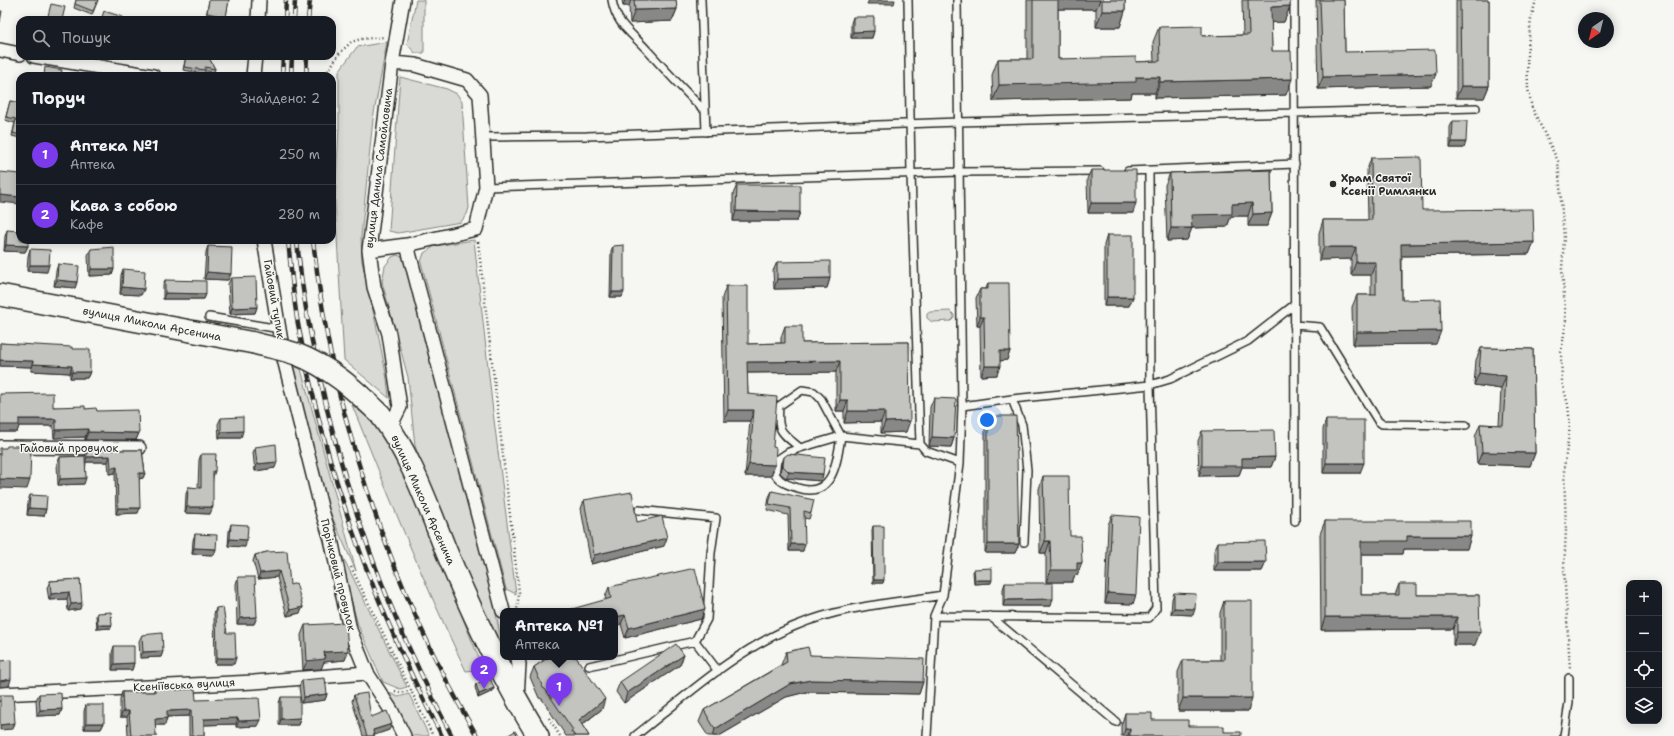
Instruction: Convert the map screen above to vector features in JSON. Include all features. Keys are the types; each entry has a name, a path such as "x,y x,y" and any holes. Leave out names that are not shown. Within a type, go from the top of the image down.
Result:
{"main road":[{"name":"вулиця Миколи Арсенича","path":"0,295 254,343 294,353 325,367 353,388 385,420 410,463 471,608 517,699 538,736"}],"street":[{"path":"258,16 259,0"},
{"name":"вулиця Данила Самойловича","path":"385,420 400,407 389,334 374,287 369,250 392,63 403,0"},
{"path":"0,50 16,53"},
{"path":"58,60 129,72"},
{"path":"253,72 255,60"},
{"path":"369,250 407,245 476,230 486,187 480,95 468,80 414,65 392,63"},
{"name":"Гайовий тупик","path":"265,244 284,359"},
{"path":"407,245 502,608"},
{"name":"Порічковий провулок","path":"284,359 322,511 331,539 350,630 367,673 404,736"},
{"name":"Гайовий провулок","path":"0,447 139,448"},
{"path":"517,699 519,664 518,660"},
{"name":"Ксеніївська вулиця","path":"0,694 254,682 367,673"}],"lane":[{"path":"612,0 614,10 627,31 646,48 686,93 705,111"},
{"path":"701,0 706,132"},
{"path":"908,0 911,174 920,444 926,451 960,463"},
{"path":"927,736 934,616 943,595 960,463 962,406 957,0"},
{"path":"1294,0 1295,521"},
{"path":"482,137 587,136 958,122 1476,108"},
{"path":"1117,171 1149,171 1295,164"},
{"path":"486,187 960,172 1109,171"},
{"path":"934,616 1148,618 1156,608 1150,385 1149,171"},
{"path":"962,406 1012,399 1150,385 1170,379 1248,340 1294,305"},
{"path":"209,317 280,329"},
{"path":"1294,325 1320,327 1382,424 1466,425"},
{"path":"800,448 781,431 778,421 779,406 802,390 814,392 821,399 841,436 834,469 830,481 817,490 806,491 781,482 775,474 777,460 789,452 841,436 920,444"},
{"path":"1012,399 1022,425 1027,470 1024,542"},
{"path":"618,659 695,641 707,619 711,553 716,518 638,510"},
{"path":"635,736 718,671 759,643 795,626 845,610 943,595"},
{"path":"990,616 1116,722"},
{"path":"695,641 718,671"},
{"path":"589,666 614,660"},
{"path":"1564,736 1569,702 1570,678"}],"path":[{"path":"1536,0 1531,19 1527,55 1528,89 1532,108 1558,161 1564,238 1562,269 1566,323 1561,352 1562,381 1568,405 1570,426 1564,468 1566,530 1564,568 1570,678"},
{"path":"336,58 351,42 371,37 396,36"},
{"path":"323,72 328,70 335,60"},
{"path":"476,230 519,592 517,608"},
{"path":"349,564 433,736"},
{"path":"546,713 560,736"}],"shaded area":[{"path":"416,0 424,0 424,53 415,53 407,44"},
{"path":"387,42 373,119 361,237 362,261 378,333 389,398 344,360 336,220 339,71 357,47"},
{"path":"400,77 447,89 457,94 462,102 469,208 467,214 461,222 398,233 389,231"},
{"path":"474,240 493,412 516,594 506,589 421,262 424,253 435,246"},
{"path":"397,255 403,257 493,599 500,633 500,650 450,538 415,446 408,377 382,282 385,266 392,257"},
{"path":"950,311 954,315 954,318 951,321 932,322 927,318 927,314 930,312"},
{"path":"289,364 301,369 356,571 329,510"},
{"path":"352,405 372,421 389,444 423,519 480,661 475,670 466,671 407,539"},
{"path":"336,543 407,687 400,689 383,682 358,625"},
{"path":"385,691 398,697 409,694 429,736 410,736"}],"building":[{"path":"76,0 98,0 93,11 75,4"},
{"path":"209,0 229,0 226,16 207,13"},
{"path":"634,0 676,0 677,9 635,10"},
{"path":"1033,0 1058,0 1058,59 1136,57 1136,62 1160,61 1159,27 1202,26 1202,36 1249,35 1248,0 1290,0 1290,6 1271,7 1272,51 1291,51 1292,79 1160,82 1160,77 1136,77 1136,82 999,85 998,59 1033,59"},
{"path":"1102,0 1125,0 1125,11 1102,11"},
{"path":"1320,0 1344,0 1345,52 1435,50 1436,74 1323,77"},
{"path":"1460,0 1489,0 1489,86 1461,86"},
{"path":"51,4 65,7 63,16 48,16"},
{"path":"0,11 2,11 0,22"},
{"path":"104,11 120,16 102,16"},
{"path":"853,17 874,17 874,31 853,32"},
{"path":"185,60 210,60 215,69 205,67 205,70 184,67"},
{"path":"45,67 62,70 62,72 44,72"},
{"path":"10,101 16,102 16,119 6,117"},
{"path":"16,119 16,134 13,133"},
{"path":"1453,121 1467,121 1466,142 1452,142"},
{"path":"1421,157 1422,210 1533,209 1534,242 1401,244 1402,300 1440,299 1441,331 1357,332 1357,295 1376,295 1376,262 1356,262 1356,247 1324,247 1323,220 1372,220 1371,158"},
{"path":"1091,170 1136,170 1136,203 1091,203"},
{"path":"1271,170 1272,213 1253,214 1252,203 1232,204 1232,214 1191,215 1192,228 1171,228 1170,173"},
{"path":"0,172 16,174 16,197 0,195"},
{"path":"737,185 800,185 800,212 736,211"},
{"path":"7,230 16,231 16,244 28,244 28,246 6,245"},
{"path":"1107,235 1133,235 1133,297 1107,297"},
{"path":"624,245 624,292 612,292 613,246"},
{"path":"208,246 232,247 231,274 207,272"},
{"path":"114,247 114,269 91,269 91,249"},
{"path":"30,249 50,250 49,265 30,265"},
{"path":"830,261 830,278 777,279 777,262"},
{"path":"58,264 79,266 77,282 57,280"},
{"path":"123,269 145,271 144,289 122,287"},
{"path":"256,277 257,307 232,308 231,278"},
{"path":"165,280 206,281 206,294 165,293"},
{"path":"988,283 1009,283 1010,351 1000,351 1000,366 985,366 984,317 980,317 980,289 988,289"},
{"path":"726,286 748,286 748,344 785,343 785,326 802,326 802,343 909,342 910,421 885,422 885,411 848,411 848,400 840,400 840,361 747,362 748,394 777,397 773,447 776,448 775,465 749,464 754,410 728,410"},
{"path":"0,343 90,349 90,372 72,372 72,366 33,364 33,361 0,360"},
{"path":"1481,348 1533,349 1535,453 1482,452 1480,424 1503,425 1506,376 1479,373"},
{"path":"53,393 53,407 85,406 85,409 96,408 97,411 138,410 139,433 88,432 88,429 56,430 56,419 19,419 19,425 0,425 0,394"},
{"path":"934,398 956,399 954,438 932,437"},
{"path":"988,416 1016,416 1019,544 988,544"},
{"path":"243,417 243,431 221,432 221,418"},
{"path":"1326,420 1364,420 1364,463 1326,463"},
{"path":"1274,430 1275,457 1242,458 1242,466 1202,466 1202,431"},
{"path":"276,444 277,462 257,464 255,447"},
{"path":"7,446 31,446 30,480 0,479 0,448 6,448"},
{"path":"87,450 142,450 145,473 139,473 140,508 118,508 117,467 111,468 110,456 87,457"},
{"path":"201,454 216,454 215,471 213,471 213,507 187,507 188,487 201,488"},
{"path":"788,454 825,458 823,474 789,472 783,466 784,457"},
{"path":"85,456 86,478 60,479 60,457"},
{"path":"1043,476 1069,476 1070,536 1081,536 1082,563 1077,563 1077,570 1051,570 1050,541 1045,541"},
{"path":"772,491 814,500 811,513 804,511 805,544 791,544 790,508 769,504"},
{"path":"632,492 637,522 662,516 667,538 594,555 584,500"},
{"path":"30,495 47,496 46,509 29,508"},
{"path":"1112,515 1139,517 1136,595 1108,593"},
{"path":"1325,521 1471,521 1471,536 1407,536 1407,541 1361,541 1361,595 1399,595 1399,584 1417,584 1417,595 1479,595 1480,632 1457,632 1457,617 1325,617"},
{"path":"231,524 248,525 247,540 230,539"},
{"path":"873,526 884,526 884,580 874,580"},
{"path":"195,534 217,535 216,549 194,548"},
{"path":"1265,541 1266,562 1218,562 1218,542"},
{"path":"287,551 290,585 296,583 303,607 290,610 279,571 260,573 255,555 267,552"},
{"path":"695,568 705,609 629,628 625,615 618,616 618,608 576,608 611,598 609,587"},
{"path":"992,568 992,580 975,580 974,569"},
{"path":"238,577 255,577 257,617 240,618"},
{"path":"80,579 82,603 71,604 69,592 51,594 50,581"},
{"path":"1005,583 1053,583 1053,599 1005,600"},
{"path":"1174,593 1196,594 1195,609 1174,608"},
{"path":"1224,601 1252,601 1252,698 1183,698 1183,660 1224,660"},
{"path":"223,607 227,633 235,633 236,658 217,658 216,608"},
{"path":"111,612 112,625 98,625 97,613"},
{"path":"346,623 348,651 324,652 325,659 307,661 305,625"},
{"path":"162,633 163,651 143,652 142,635"},
{"path":"676,644 684,655 627,693 620,682"},
{"path":"114,646 134,646 134,663 114,664"},
{"path":"808,647 810,655 924,659 923,682 811,680 790,684 715,729 704,710 787,662 786,652"},
{"path":"11,660 11,679 0,681 0,661"},
{"path":"544,660 578,660 605,699 579,720 589,736 575,736 571,731 573,730 543,688 534,667"},
{"path":"325,678 327,694 304,697 302,680"},
{"path":"490,678 494,688 479,694 476,684"},
{"path":"174,687 175,690 195,689 196,700 259,698 261,720 239,721 238,718 204,719 204,736 192,736 191,710 167,711 167,718 155,719 156,736 131,736 129,711 123,711 122,692 155,692 155,688"},
{"path":"61,693 62,709 40,710 39,694"},
{"path":"367,693 371,717 387,711 392,724 373,730 374,736 367,736 354,695"},
{"path":"0,695 13,695 15,723 0,725"},
{"path":"281,697 300,697 300,718 281,719"},
{"path":"86,705 104,705 104,723 86,723"},
{"path":"1125,713 1152,713 1152,720 1188,720 1188,726 1224,726 1224,732 1241,732 1241,736 1130,736 1130,729 1125,729"},
{"path":"515,731 518,736 507,736"}],"railway":[{"path":"285,16 286,0"},
{"path":"294,16 295,0"},
{"path":"308,16 310,0"},
{"path":"282,72 283,60"},
{"path":"291,72 292,60"},
{"path":"306,72 307,60"},
{"path":"288,244 298,324 309,378 337,483 354,535 394,637 442,736"},
{"path":"297,244 303,291 315,357 330,422 357,515 390,604 409,648 452,736"},
{"path":"314,244 329,348 344,412 369,496 384,538 417,619 436,659 477,736"}],"place":[{"name":"Храм Святої Ксенії Римлянки","path":"1333,184"},
{"name":"Кава з собою","path":"484,689"},
{"name":"Аптека №1","path":"559,706"}]}
